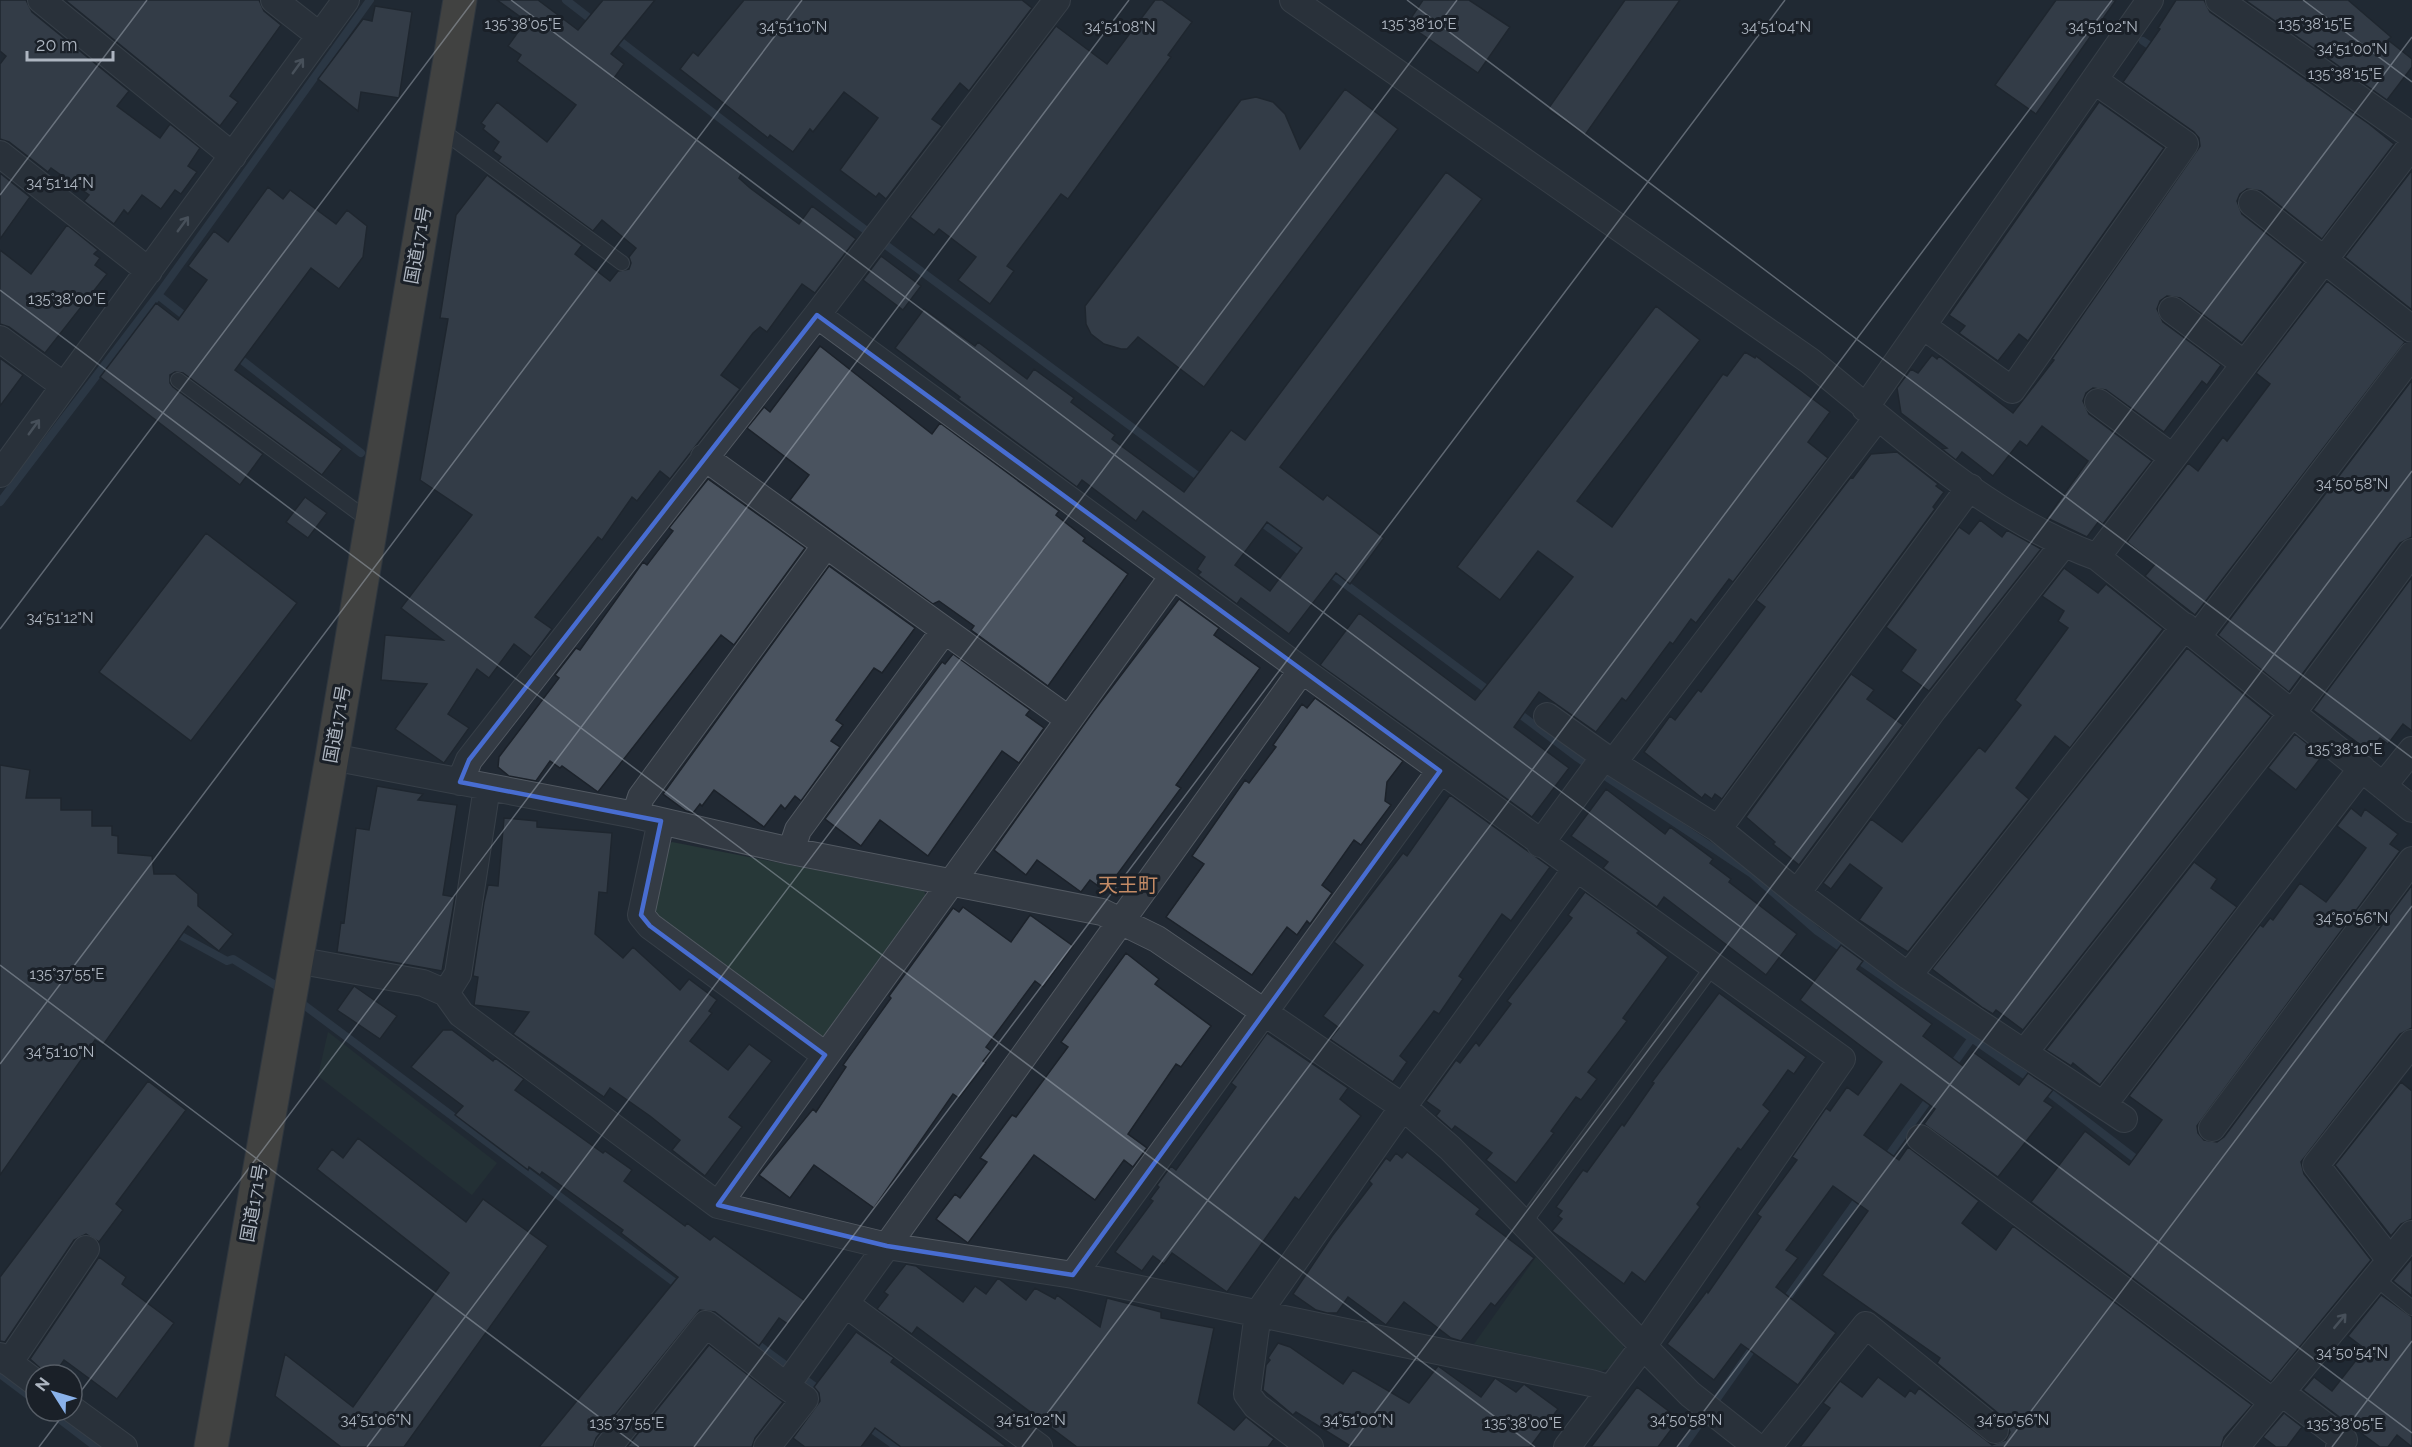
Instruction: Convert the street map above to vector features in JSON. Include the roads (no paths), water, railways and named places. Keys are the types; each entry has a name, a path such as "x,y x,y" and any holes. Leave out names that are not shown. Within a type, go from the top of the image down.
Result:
{"highway":[{"name":"国道171号","path":"211,1447 332,757 460,0"}],"street":[{"path":"41,0 233,156"},
{"path":"274,0 320,36"},
{"path":"0,474 346,0"},
{"path":"460,782 470,760 817,315 1057,0"},
{"path":"1293,0 1810,361 1871,413 1993,504 2063,545 2097,557 2412,809"},
{"path":"1540,844 1608,760 1871,413 1923,326 2150,0"},
{"path":"2219,0 2412,136"},
{"path":"1923,326 2012,390 2185,144 2094,80"},
{"path":"2097,557 2243,363 2412,145"},
{"path":"0,154 149,271"},
{"path":"2252,203 2412,329"},
{"path":"2172,310 2243,363"},
{"path":"817,315 1540,844 1842,1059 1644,1345 1567,1447"},
{"path":"0,339 64,386"},
{"path":"1908,976 2192,631 2412,355"},
{"path":"2097,402 2172,457"},
{"path":"704,457 1068,719"},
{"path":"1718,829 1970,487"},
{"path":"635,815 641,797 826,545"},
{"path":"1797,894 1935,709 2063,545"},
{"path":"2024,1053 2292,712 2412,552"},
{"path":"718,1205 949,882 1173,576"},
{"path":"791,851 798,830 944,631"},
{"path":"786,1386 847,1305 887,1246 1302,670"},
{"path":"1548,716 1608,760 1718,829 1797,894 1908,976 2114,1112 2362,768"},
{"path":"2383,786 2412,750"},
{"path":"332,757 635,815 791,851 1102,912 1157,939 1403,1107 1450,1148 1690,1394 1757,1447"},
{"path":"1073,1275 1440,771"},
{"path":"446,993 458,974 487,787"},
{"path":"661,821 641,915 650,927 825,1055"},
{"path":"2212,1128 2412,860"},
{"path":"1310,1447 1256,1406 1247,1394 1258,1313 1403,1107 1576,869"},
{"path":"296,960 423,983 446,993 461,1014 718,1205 887,1246 1073,1275 1611,1389"},
{"path":"2383,1269 2316,1165 2412,1043"},
{"path":"1920,1138 2277,1397 2344,1440 2339,1447"},
{"path":"2236,1447 2412,1234"},
{"path":"24,1374 5,1360 86,1249"},
{"path":"847,1305 1039,1447"},
{"path":"608,1447 706,1324 805,1399 775,1444"},
{"path":"1768,1447 1866,1325 1995,1430"},
{"path":"84,1418 124,1447"}],"lane":[{"path":"438,127 622,263"},
{"path":"178,380 371,522"},
{"path":"1524,1223 1713,966"},
{"path":"2383,1269 2412,1308"}],"waterway":[{"path":"0,502 158,295 370,0"},
{"path":"566,0 597,24"},
{"path":"612,35 852,220 1206,482"},
{"path":"2143,41 2158,51"},
{"path":"158,295 191,321"},
{"path":"234,354 361,453"},
{"path":"1257,519 1307,556"},
{"path":"1325,569 1493,694"},
{"path":"1513,709 1578,758 1752,874 1817,931 2042,1087 2141,1163"},
{"path":"172,931 227,961 233,959 283,990"},
{"path":"296,999 682,1288"},
{"path":"1950,1069 1972,1038"},
{"path":"1884,1162 1932,1095"},
{"path":"1783,1304 1861,1195"},
{"path":"707,1307 822,1392"},
{"path":"1683,1447 1757,1342"},
{"path":"0,1374 24,1392"},
{"path":"65,1423 96,1447"},
{"path":"866,1425 897,1447"}],"district":[{"name":"天王町","path":"1128,885"}]}
